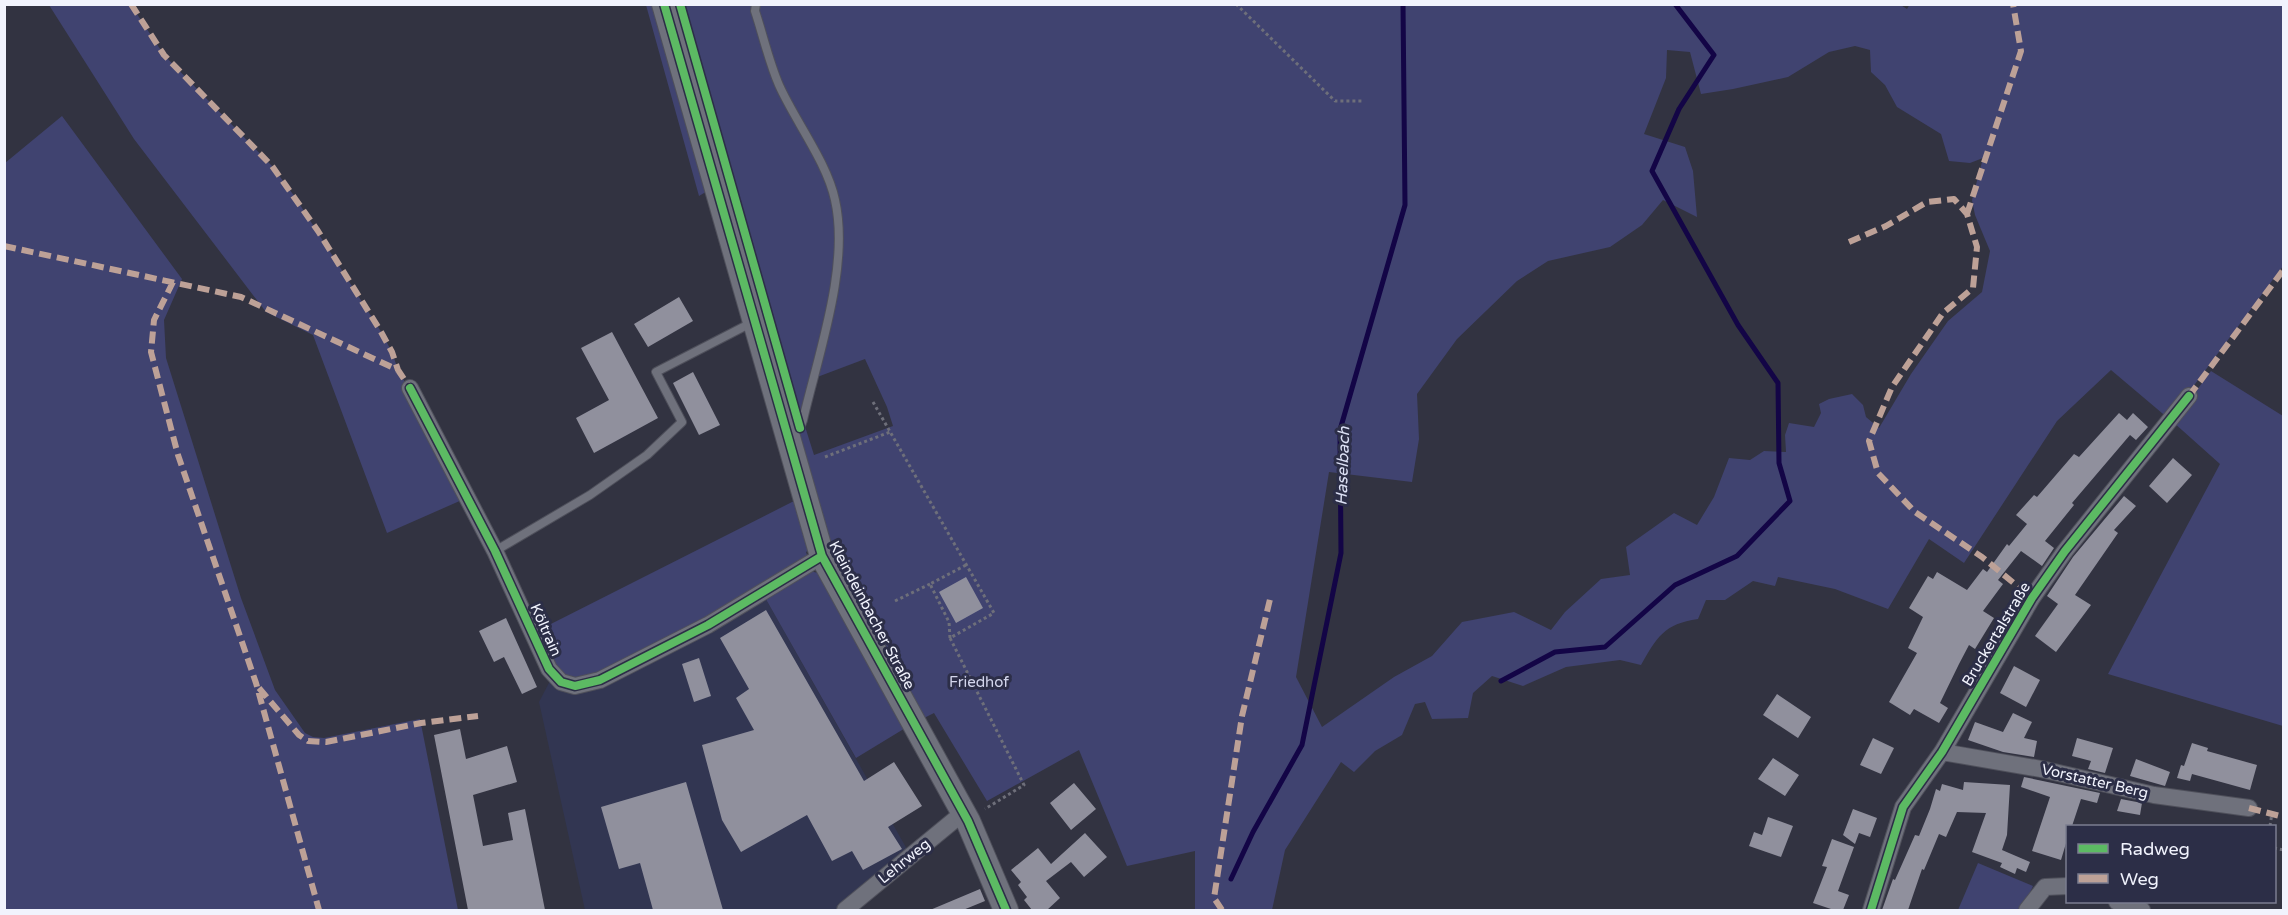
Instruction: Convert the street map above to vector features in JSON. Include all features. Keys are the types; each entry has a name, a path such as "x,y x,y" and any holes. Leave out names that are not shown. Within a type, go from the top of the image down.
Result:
{"street":[{"name":"Kleindeinbacher Straße","path":"664,4 822,556 966,816 1006,910"},
{"name":"Költrain","path":"410,388 495,551 549,669 561,682 575,686 600,680 708,625 822,556"},
{"name":"Bruckertalstraße","path":"1871,910 1903,807 1942,752 2032,598 2065,551 2189,396"},
{"name":"Vorstatter Berg","path":"1942,752 2041,769 2154,795 2249,808"},
{"name":"Lehrweg","path":"845,910 966,816"},
{"path":"2027,910 2045,887 2066,886"},
{"path":"2119,903 2142,910"}],"lane":[{"path":"756,4 755,11 778,84 823,170 835,199 839,241 832,301 803,420 800,428 786,433"},
{"path":"495,551 590,495 647,455 682,422 657,372 754,322"}],"path":[{"path":"1236,4 1335,101 1364,101"},
{"path":"873,402 968,564 994,613 950,638"},
{"path":"825,457 890,432"},
{"path":"896,601 968,564"},
{"path":"930,584 949,622 950,638 1024,785 966,816"},
{"path":"2270,825 2272,813"}],"shaded area":[{"path":"763,594 908,851 838,910 585,910 539,702 550,681"}],"green space":[{"name":"Friedhof","path":"1899,4 1907,9 1910,4 2283,5 2283,266 2169,419 2111,370 2057,421 1964,563 1929,539 1888,609 1835,589 1778,577 1775,586 1753,581 1725,600 1706,600 1698,619 1669,628 1657,639 1641,665 1620,660 1566,667 1523,686 1492,676 1473,693 1468,718 1432,719 1425,702 1415,704 1402,735 1375,751 1354,772 1341,762 1285,850 1272,910 1195,910 1195,851 1127,866 1079,750 987,801 934,713 920,720 834,561 672,5","holes":["1855,46 1870,50 1871,72 1885,85 1897,107 1941,134 1949,161 1970,163 1983,158 1972,200 1975,215 1990,251 1982,292 1948,321 1911,374 1879,428 1866,417 1863,405 1852,394 1829,399 1819,404 1821,413 1814,427 1789,423 1785,435 1786,452 1764,451 1750,460 1729,458 1714,497 1697,525 1674,513 1626,547 1630,575 1601,579 1565,612 1551,630 1514,612 1462,622 1432,656 1394,677 1322,727 1296,677 1329,472 1412,482 1419,439 1417,394 1457,339 1517,281 1548,261 1610,247 1642,225 1663,200 1697,217 1693,171 1685,147 1644,134 1666,78 1667,50 1690,52 1701,94 1788,77 1829,52","865,359 893,426 814,455 803,420 812,379"]},
{"path":"49,5 131,5 164,55 272,166 295,197 380,330 392,352 398,370 471,496 387,533 313,335 266,312 134,139"},
{"path":"646,5 657,5 709,190 699,196"},
{"path":"62,116 182,279 164,320 166,358 241,598 275,690 305,733 313,737 324,738 420,719 458,910 5,910 5,163"},
{"path":"2211,371 2283,416 2283,726 2108,674 2220,464 2173,422"},
{"path":"796,500 815,545 806,552 809,561 609,671 572,679 554,667 537,631"},
{"path":"810,571 822,574 907,727 856,758 763,594"},
{"path":"1978,863 2033,886 2022,910 1958,910"}],"building":[{"path":"679,297 693,321 648,347 634,324"},
{"path":"612,332 658,418 594,453 576,418 609,400 581,348"},
{"path":"693,372 720,425 699,435 673,383"},
{"path":"2119,413 2127,420 2133,413 2148,427 2136,440 2130,435 2072,503 2074,505 2045,541 2054,548 2042,566 2021,551 1998,580 2003,584 1983,611 1994,618 1975,649 1969,645 1959,664 1940,703 1948,708 1939,723 1914,709 1910,715 1889,702 1917,653 1908,648 1923,617 1909,608 1928,576 1933,579 1937,572 1967,590 1983,569 1987,572 2007,544 2009,546 2027,524 2016,515 2034,495 2037,497 2074,454 2079,457"},
{"path":"2173,458 2192,475 2167,503 2149,486"},
{"path":"2124,496 2136,506 2114,530 2118,533 2075,595 2091,605 2056,652 2035,636 2058,604 2047,596 2073,557"},
{"path":"966,577 983,608 956,623 939,592"},
{"path":"766,610 864,781 894,762 922,806 888,827 902,849 863,870 852,851 832,861 807,815 741,852 722,820 702,745 754,730 736,698 749,689 720,638"},
{"path":"506,618 537,687 522,694 504,657 494,662 479,631"},
{"path":"699,658 711,696 694,702 682,664"},
{"path":"2014,666 2040,680 2026,707 2000,693"},
{"path":"1777,694 1811,717 1798,738 1763,715"},
{"path":"2013,713 2032,722 2024,738 2037,741 2034,757 2003,752 1968,740 1975,722 2003,732"},
{"path":"460,729 466,759 507,746 517,782 473,795 483,846 513,840 508,813 525,809 545,910 468,910 434,735"},
{"path":"1873,738 1894,748 1881,774 1860,765"},
{"path":"2077,738 2113,748 2105,773 2088,769 2091,761 2072,756"},
{"path":"2192,743 2208,748 2207,751 2257,765 2250,790 2192,774 2190,781 2177,778"},
{"path":"1773,758 1799,775 1785,796 1758,779"},
{"path":"2136,759 2170,772 2165,786 2130,776"},
{"path":"2024,777 2100,793 2097,803 2081,799 2072,825 2066,825 2066,843 2061,860 2032,851 2050,797 2021,787"},
{"path":"686,782 723,910 653,910 640,863 619,869 601,807"},
{"path":"1964,782 2010,785 2007,835 2002,850 2030,862 2026,872 2017,868 2015,874 2000,867 2002,863 1972,852 1986,813 1957,812 1946,837 1939,834 1924,870 1922,869 1908,910 1882,910 1893,879 1895,880 1915,835 1919,836 1936,789 1940,791 1942,784 1963,790"},
{"path":"1074,783 1096,809 1071,830 1050,803"},
{"path":"2121,799 2142,803 2140,815 2117,811"},
{"path":"1853,809 1877,818 1870,837 1859,833 1855,844 1843,835"},
{"path":"1768,817 1793,826 1781,857 1749,846 1754,832 1762,835"},
{"path":"1085,833 1107,857 1084,877 1071,862 1046,881 1060,898 1047,910 1032,910 1024,900 1027,897 1018,885 1021,882 1011,870 1038,848 1051,864"},
{"path":"1832,839 1854,847 1838,891 1849,895 1843,910 1834,910 1813,903 1827,867 1822,866"},
{"path":"980,889 985,901 963,910 930,910"}],"waterway":[{"name":"Haselbach","path":"1231,879 1253,832 1302,745 1341,553 1340,430 1405,205 1403,4"},
{"path":"1501,681 1555,652 1605,647 1675,585 1737,556 1790,501 1779,463 1778,383 1738,325 1652,171 1679,109 1714,55 1675,4"}],"marked path":[{"path":"131,4 164,55 272,166 318,231 380,330 392,352 398,370"},
{"path":"1967,214 2021,51 2013,4"},
{"path":"1849,242 1886,226 1927,202 1954,199 1967,214 1977,247 1973,288 1943,313 1892,387 1869,441 1878,473 1915,512 1982,557 2032,598"},
{"path":"4,246 241,297 398,370 410,388"},
{"path":"2189,396 2284,269"},
{"path":"173,282 154,320 151,352 178,455 256,683 319,910"},
{"path":"1222,910 1214,898 1242,716 1271,595"},
{"path":"259,688 299,735 308,741 326,742 421,723 478,716"},
{"path":"2249,808 2284,817"}],"cycle path":[{"path":"664,4 822,556 968,821 1006,910"},
{"path":"680,4 800,428"},
{"path":"410,388 495,551 549,669 561,682 575,686 600,680 708,625 822,556"},
{"path":"1871,910 1903,807 1942,752 2032,598 2065,551 2189,396"}]}
